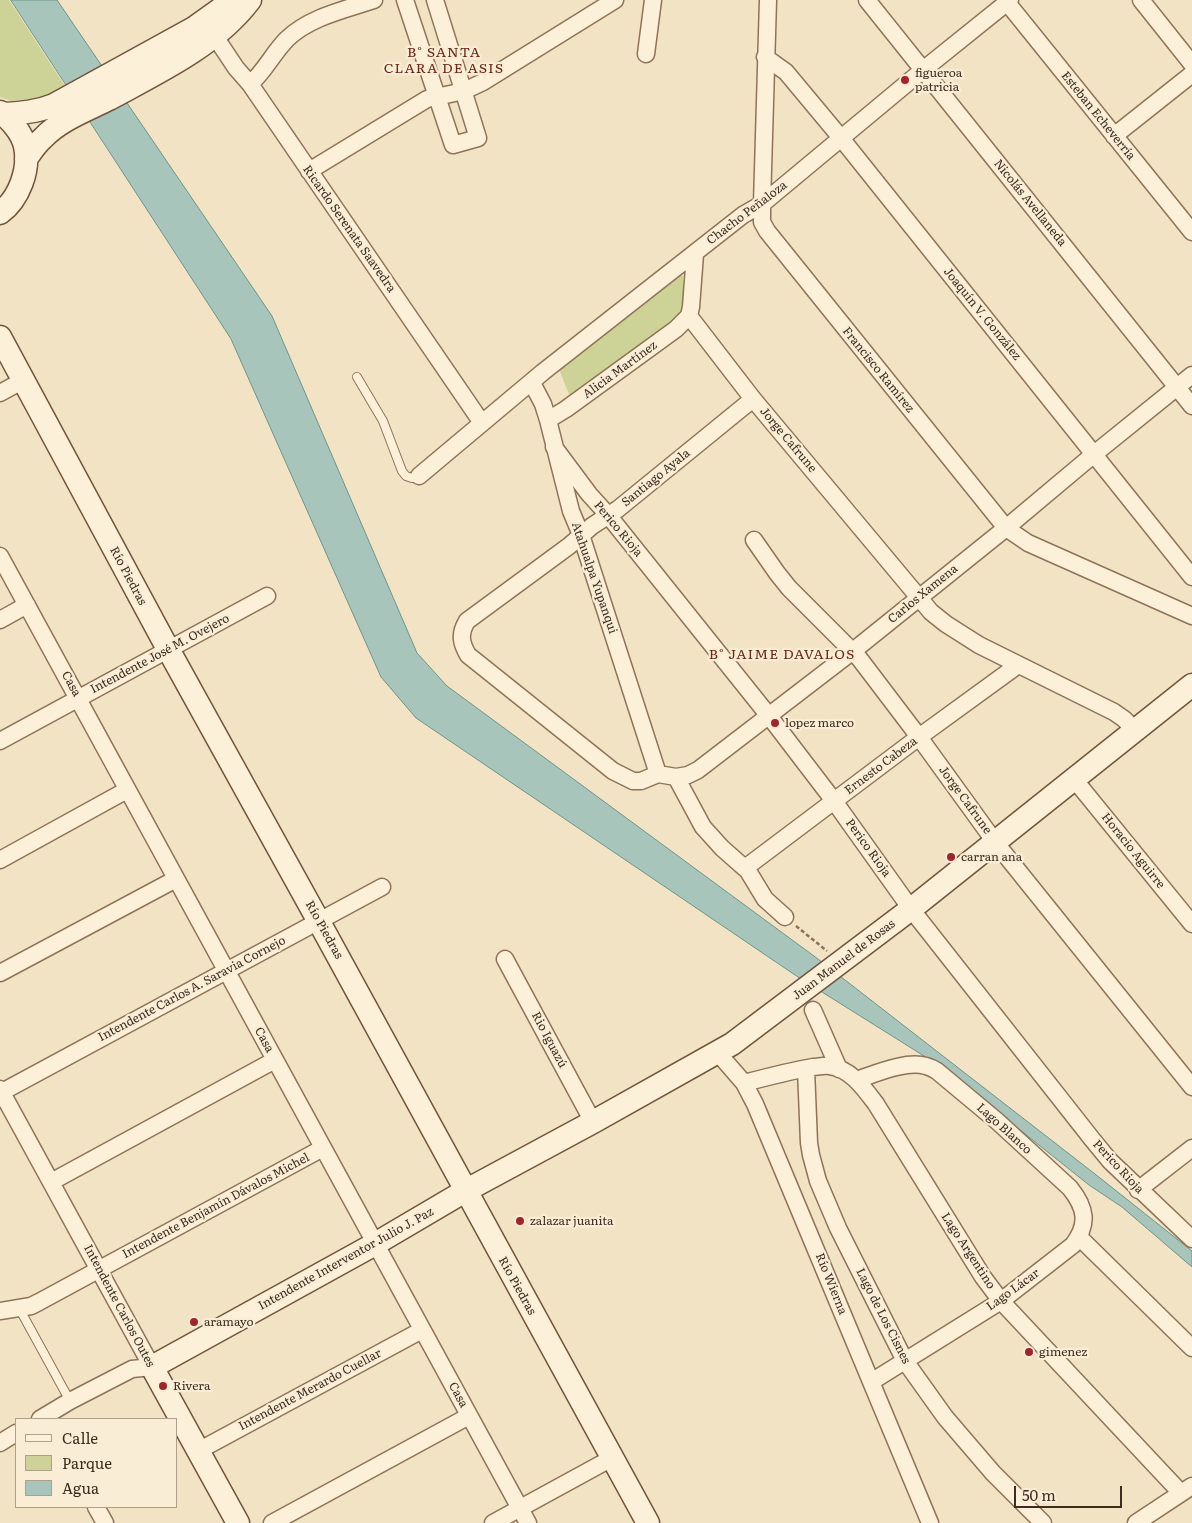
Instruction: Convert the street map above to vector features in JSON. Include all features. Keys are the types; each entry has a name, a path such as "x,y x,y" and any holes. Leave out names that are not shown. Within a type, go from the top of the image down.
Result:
{"street":[{"path":"26,159 58,114 124,66 194,28 233,0"},
{"path":"2,113 30,113 43,110 58,114 140,82 189,54 214,35 250,0"},
{"path":"250,84 256,79 280,46 297,30 316,20 374,0"},
{"path":"405,0 453,145 478,138 435,0"},
{"path":"309,172 427,99 464,91 483,82 615,0"},
{"path":"646,54 653,0"},
{"name":"Francisco Ramírez","path":"768,0 762,204 762,222 767,231 1006,528 1028,543 1192,616"},
{"name":"Nicolás Avellaneda","path":"867,0 1192,406"},
{"path":"1141,0 1192,64"},
{"name":"Chacho Peñaloza","path":"419,476 543,372 743,215 762,204 1007,1"},
{"name":"Esteban Echeverría","path":"1007,1 1192,232"},
{"name":"Ricardo Serenata Saavedra","path":"214,35 236,68 250,84 482,423"},
{"name":"Joaquín V. González","path":"765,57 786,72 841,138 1192,577"},
{"path":"1114,136 1192,74"},
{"path":"0,213 7,208 18,193 24,176 26,159 25,146 20,135 13,124 2,113"},
{"path":"689,316 695,254"},
{"name":"Jorge Cafrune","path":"689,316 753,399 931,612 979,646 1114,712 1136,731"},
{"name":"Alicia Martínez","path":"548,420 676,329 689,316"},
{"name":"Río Piedras","path":"0,338 168,650 648,1523"},
{"name":"Carlos Xamena","path":"658,774 676,777 688,775 698,770 852,651 1006,528 1093,454 1192,375"},
{"path":"0,392 22,381"},
{"name":"Atahualpa Yupanqui","path":"532,383 543,404 571,511 581,535 658,774"},
{"name":"Santiago Ayala","path":"658,774 641,781 633,781 614,771 468,655 462,645 463,628 468,621 569,546 753,399"},
{"name":"Perico Rioja","path":"554,447 589,494 608,515 769,716 834,801 911,909 1110,1161 1138,1190 1192,1239"},
{"name":"Jorge Cafrune","path":"754,540 789,588 852,651 919,737 995,842 1192,1086"},
{"name":"Casa","path":"0,556 528,1523"},
{"name":"Intendente José M. Ovejero","path":"0,741 267,596"},
{"path":"0,620 27,605"},
{"name":"Ernesto Cabeza","path":"745,868 1018,665"},
{"name":"Juan Manuel de Rosas","path":"465,1191 718,1053 808,1001 839,964 1192,685"},
{"path":"676,777 703,827 722,848 745,868 765,899 785,917"},
{"name":"Horacio Aguirre","path":"1074,779 1192,924"},
{"path":"0,860 127,790"},
{"path":"0,973 176,878"},
{"name":"Intendente Carlos A. Saravia Cornejo","path":"1,1090 318,920 382,888"},
{"name":"Rio Iguazú","path":"505,959 593,1122"},
{"path":"808,1001 839,1069"},
{"name":"Río Wierna","path":"718,1053 744,1082 766,1127 930,1523"},
{"path":"51,1182 275,1060"},
{"name":"Lago Blanco","path":"856,1080 914,1064 926,1066 937,1071 997,1121 1070,1188 1084,1212 1079,1237"},
{"name":"Lago Argentino","path":"744,1082 828,1065 852,1076 876,1104 983,1277 1001,1301 1187,1490"},
{"name":"Lago de Los Cisnes","path":"806,1069 810,1155 818,1181 838,1228 905,1361 945,1417 993,1473 1043,1523"},
{"name":"Intendente Carlos Outes","path":"1,1090 238,1523"},
{"name":"Intendente Benjamín Dávalos Michel","path":"0,1312 31,1306 39,1302 323,1148"},
{"path":"1138,1190 1192,1148"},
{"name":"Intendente Interventor Julio J. Paz","path":"45,1418 70,1401 132,1369 152,1367 375,1244 465,1191"},
{"path":"1079,1237 1192,1348"},
{"name":"Lago Lácar","path":"871,1382 1001,1301 1073,1245 1079,1237"},
{"name":"Intendente Merardo Cuellar","path":"198,1451 422,1330"},
{"path":"272,1523 469,1416"},
{"path":"0,1443 15,1434"},
{"path":"493,1523 612,1458"},
{"path":"1136,1523 1187,1490"},
{"path":"97,1508 105,1523"}],"lane":[{"path":"357,378 383,421 402,471 406,476 412,478 419,476"},
{"path":"19,1308 70,1401"}],"path":[{"path":"785,917 829,953 836,955 839,964"}],"green space":[{"path":"0,0 9,0 65,86 45,98 11,101 0,97"},
{"path":"678,275 683,276 684,307 678,318 570,397 559,369"}],"water":[{"path":"11,0 57,0 272,316 417,653 447,686 818,959 1095,1174 1192,1251 1192,1267 1122,1207 1089,1185 940,1066 798,977 416,718 381,677 231,339"}],"place":[{"name":"figueroa patricia","path":"905,80"},
{"name":"lopez marco","path":"775,723"},
{"name":"carran ana","path":"951,857"},
{"name":"zalazar juanita","path":"520,1221"},
{"name":"aramayo","path":"194,1322"},
{"name":"gimenez","path":"1029,1352"},
{"name":"Rivera","path":"163,1386"}],"district":[{"name":"B° SANTA CLARA DE ASIS","path":"444,62"},
{"name":"B° JAIME DAVALOS","path":"782,655"}]}
